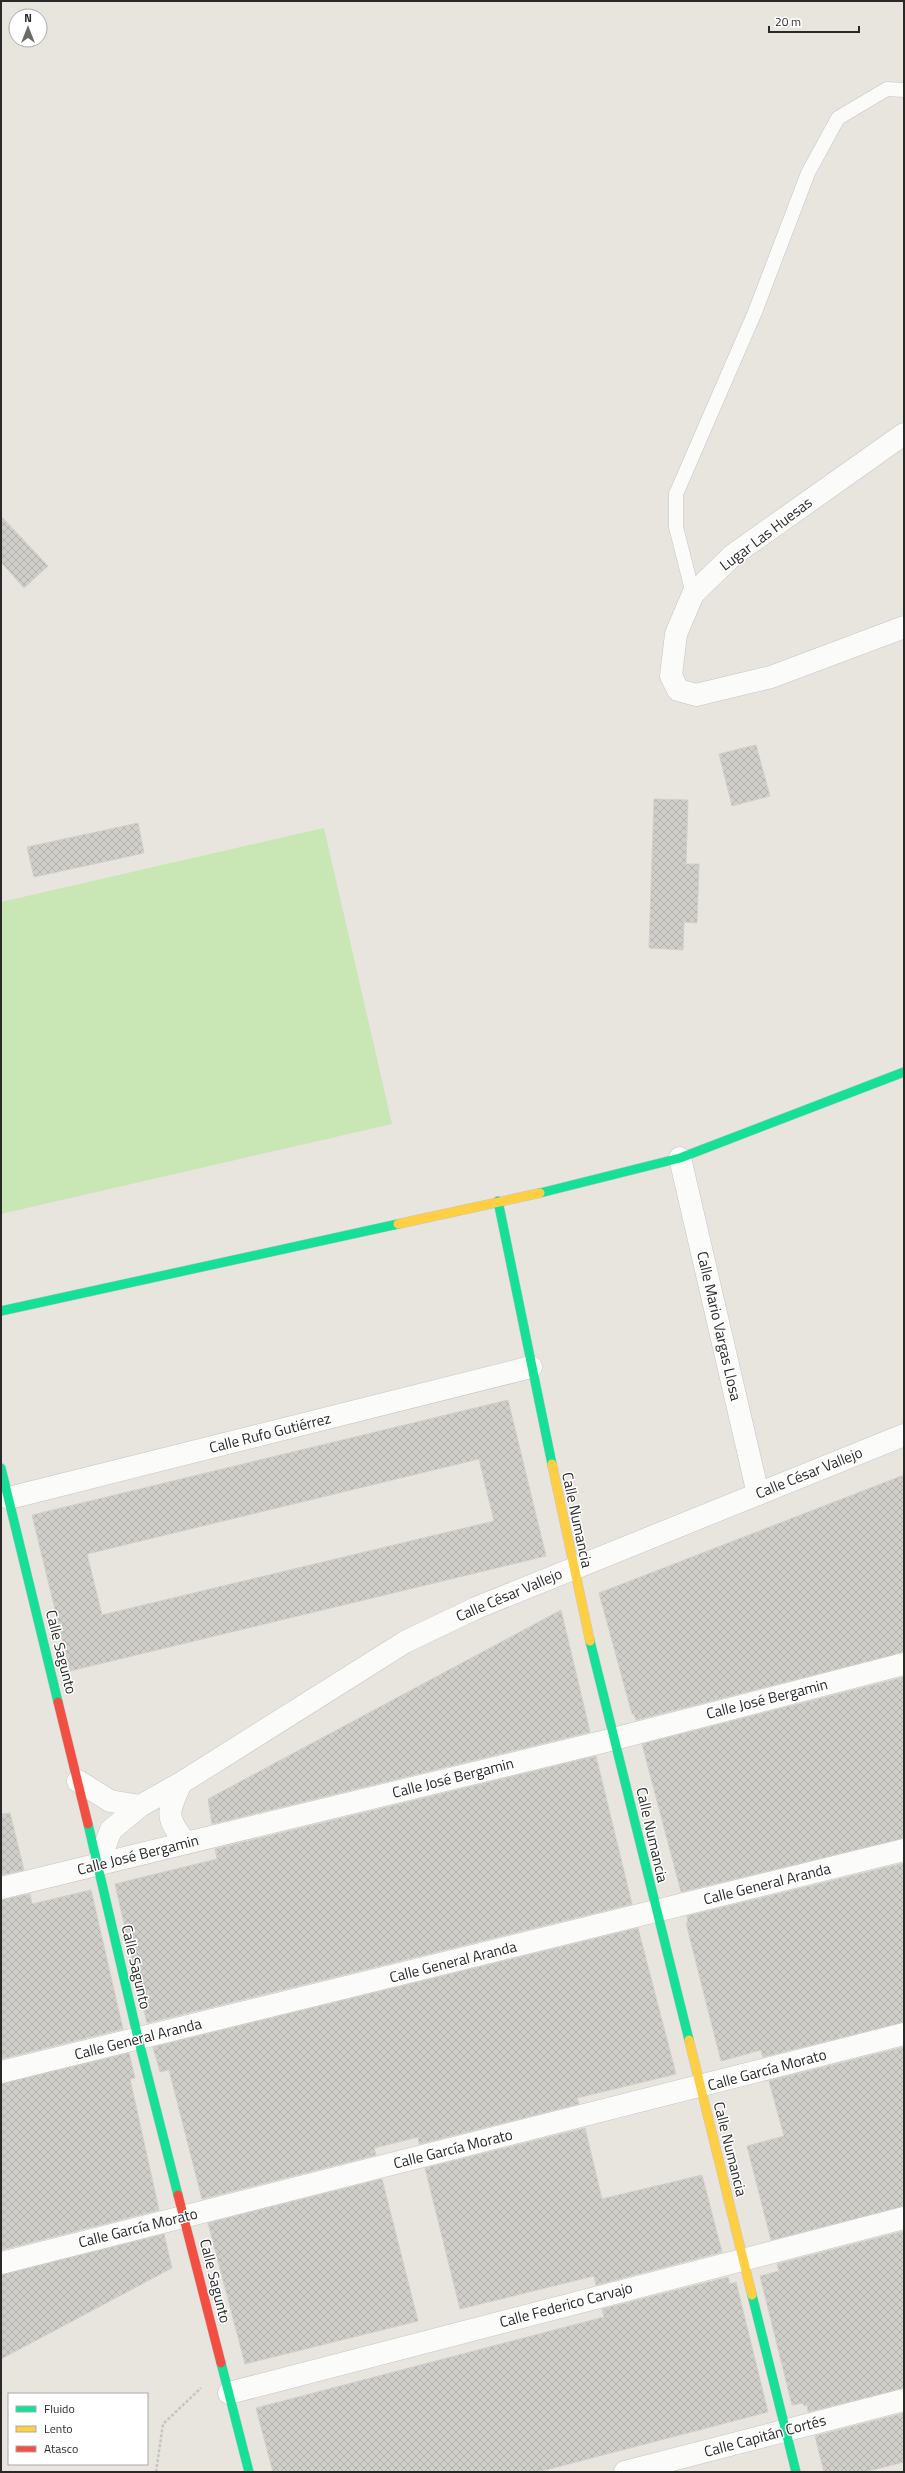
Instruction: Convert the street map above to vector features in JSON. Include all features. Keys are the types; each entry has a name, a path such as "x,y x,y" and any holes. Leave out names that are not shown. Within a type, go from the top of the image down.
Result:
{"street":[{"name":"Lugar Las Huesas","path":"904,434 733,555 693,594 676,634 671,676 678,690 696,695 771,677 904,627"},
{"path":"1,1311 557,1189 680,1158 904,1072"},
{"name":"Calle Mario Vargas Llosa","path":"680,1158 758,1494"},
{"name":"Calle Numancia","path":"498,1201 572,1568 656,1912 796,2472"},
{"name":"Calle Rufo Gutiérrez","path":"9,1498 531,1367"},
{"name":"Calle César Vallejo","path":"98,1864 111,1830 140,1806 181,1783 405,1642 476,1608 572,1568 904,1435"},
{"name":"Calle Sagunto","path":"1,1468 98,1864 138,2038 249,2472"},
{"name":"Calle José Bergamin","path":"1,1888 614,1739 904,1664"},
{"path":"78,1781 110,1801 140,1806"},
{"path":"181,1783 170,1805 170,1822 186,1843"},
{"name":"Calle General Aranda","path":"1,2072 904,1850"},
{"name":"Calle García Morato","path":"1,2264 184,2216 700,2088 904,2034"},
{"name":"Calle Federico Carvajo","path":"229,2393 904,2218"},
{"name":"Calle Capitán Cortés","path":"625,2472 904,2400"}],"lane":[{"path":"693,594 676,527 676,494 755,312 808,173 838,118 887,89 904,90"}],"path":[{"path":"156,2472 163,2424 223,2366"}],"green space":[{"path":"324,828 392,1124 1,1214 1,902"}],"building":[{"path":"1,516 48,566 24,588 1,562"},
{"path":"756,745 770,796 732,806 719,754"},
{"path":"654,799 688,800 686,864 699,864 697,923 684,922 683,950 649,948"},
{"path":"138,823 144,853 34,877 27,847"},
{"path":"508,1400 546,1556 70,1671 32,1515","holes":["479,1459 494,1521 102,1615 87,1554"]},
{"path":"904,1475 904,1652 636,1720 634,1714 632,1714 599,1593"},
{"path":"561,1610 590,1732 212,1824 208,1799"},
{"path":"904,1677 904,1838 681,1892 642,1744"},
{"path":"596,1756 632,1904 147,2023 115,1884 217,1859 215,1849"},
{"path":"10,1813 24,1870 1,1875 1,1814"},
{"path":"904,1863 904,2022 763,2057 761,2050 721,2061 686,1923 688,1922 687,1916"},
{"path":"91,1890 123,2029 1,2059 1,1900 30,1894 32,1904"},
{"path":"638,1928 676,2074 577,2098 579,2104 419,2144 418,2137 374,2148 376,2155 202,2199 169,2070 160,2072 153,2047"},
{"path":"904,2047 904,2206 771,2240 747,2146 784,2136 769,2081"},
{"path":"129,2053 135,2078 130,2079 159,2210 1,2250 1,2084"},
{"path":"585,2128 602,2199 702,2175 722,2252 596,2285 594,2276 460,2309 425,2168"},
{"path":"382,2179 418,2321 245,2364 208,2223"},
{"path":"904,2231 904,2388 808,2412 807,2405 804,2406 803,2403 792,2405 760,2276 779,2271 777,2264"},
{"path":"164,2234 172,2268 1,2359 1,2275"},
{"path":"728,2277 730,2284 736,2282 768,2412 538,2472 273,2472 256,2408 604,2317 602,2309"},
{"path":"904,2413 904,2462 864,2472 824,2472 815,2436"}],"traffic: fast":[{"path":"540,1193 680,1158 904,1072"},
{"path":"498,1201 552,1464"},
{"path":"1,1311 398,1224"},
{"path":"1,1468 58,1702"},
{"path":"590,1641 689,2040"},
{"path":"88,1824 138,2038 178,2195"},
{"path":"752,2295 796,2472"},
{"path":"221,2363 249,2472"}],"traffic: slow":[{"path":"398,1224 540,1193"},
{"path":"552,1464 590,1641"},
{"path":"689,2040 752,2295"}],"traffic: jam":[{"path":"58,1702 88,1824"},
{"path":"178,2195 221,2363"}]}
